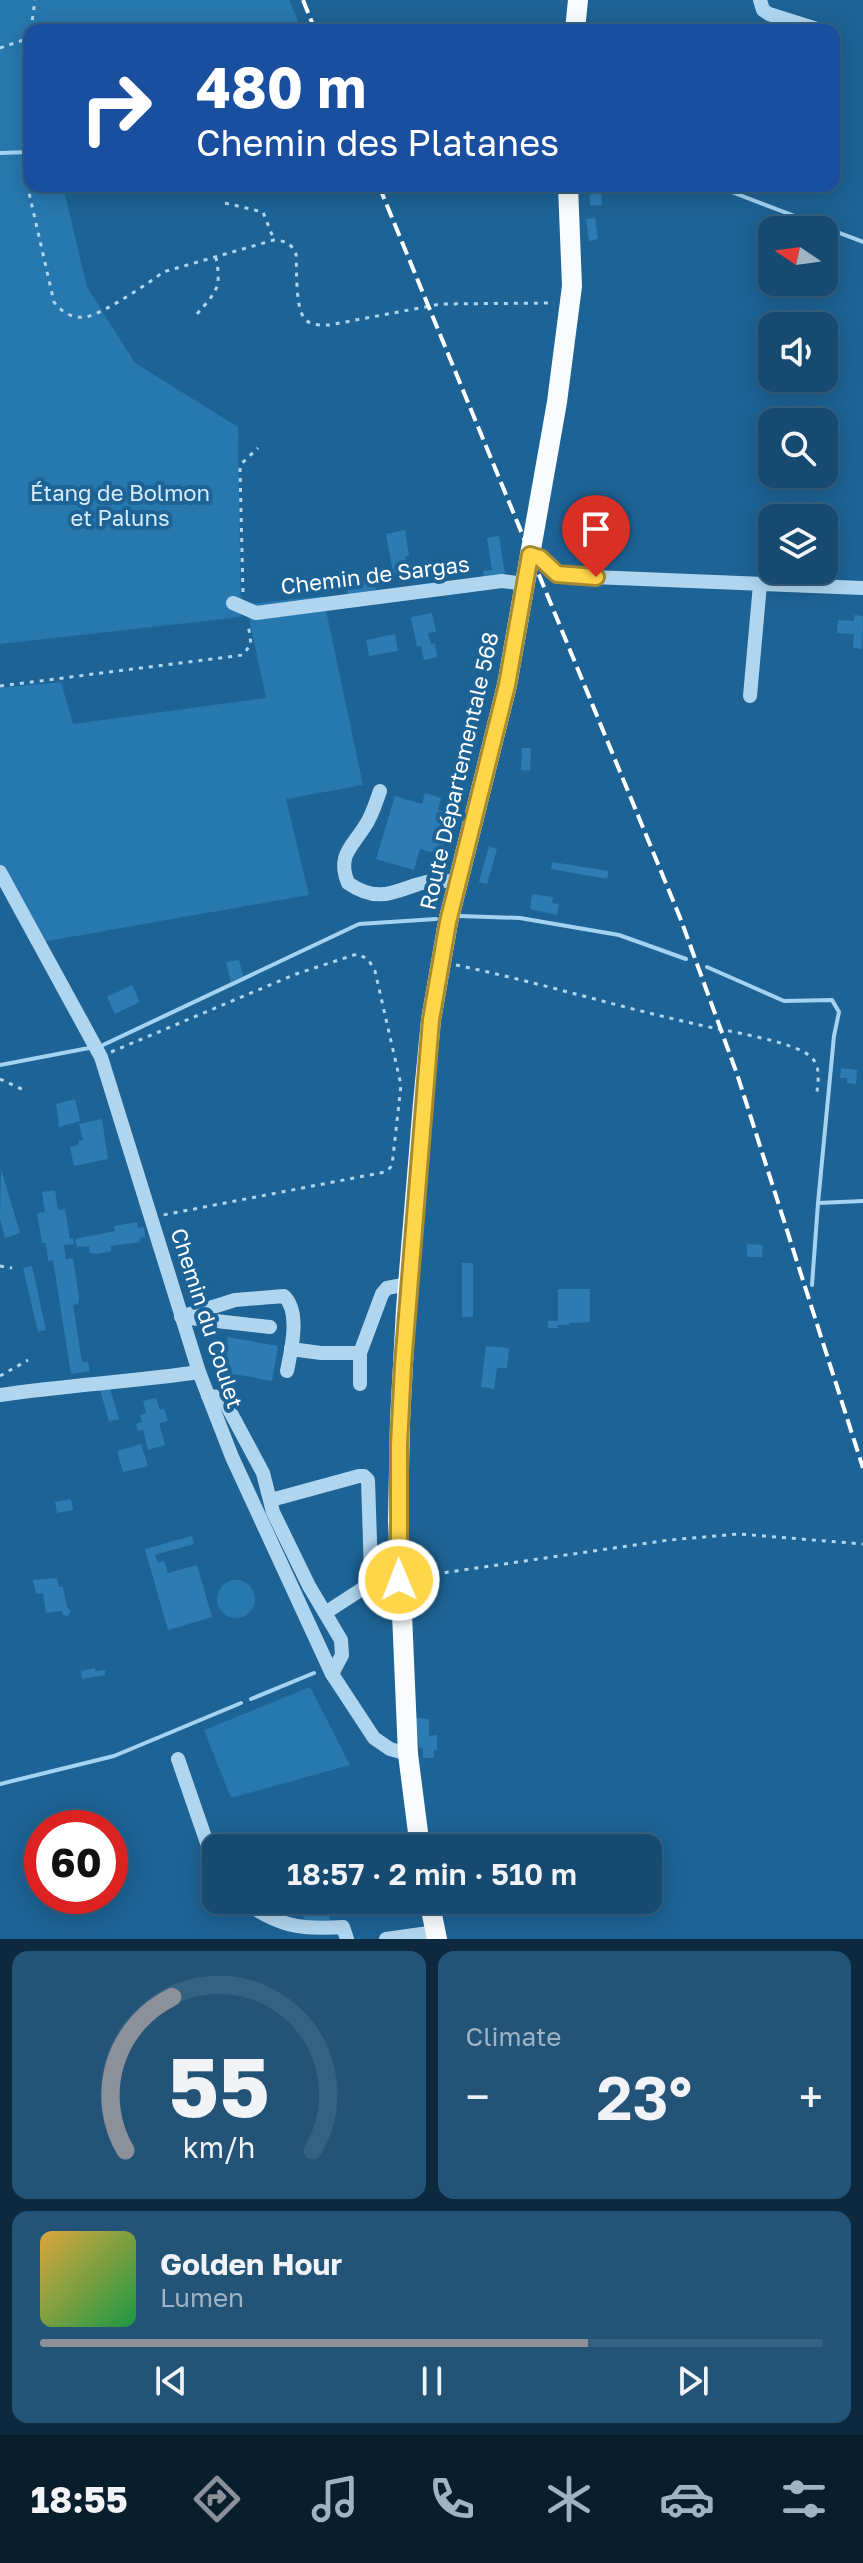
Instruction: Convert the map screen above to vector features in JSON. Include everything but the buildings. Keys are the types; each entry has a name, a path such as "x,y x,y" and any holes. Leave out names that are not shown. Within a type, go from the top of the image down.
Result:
{"main road":[{"path":"576,24 578,0"},
{"name":"Route Départementale 568","path":"418,1834 408,1754 399,1580 400,1420 408,1284 431,1020 457,883 498,729 557,402 570,302 572,258 568,192"},
{"path":"432,1914 436,1936"}],"street":[{"path":"760,0 763,10 769,14 801,24"},
{"path":"530,555 540,558 553,572 561,575 758,584"},
{"name":"Chemin de Sargas","path":"239,606 256,613 502,581 525,584"},
{"path":"750,696 760,584 863,588"},
{"path":"380,791 366,825 345,856 343,871 348,883 370,895 404,890 435,879 457,883"},
{"name":"Chemin du Coulet","path":"2,878 101,1057 199,1372 232,1457 332,1674 374,1738 390,1749 408,1754"},
{"path":"360,1384 360,1353 382,1294 387,1288 408,1284"},
{"path":"181,1317 235,1300 284,1296 292,1310 287,1371"},
{"path":"181,1317 270,1327"},
{"path":"291,1349 360,1353"},
{"path":"0,1395 64,1385 129,1382 199,1372"},
{"path":"208,1396 220,1397 225,1402 263,1473 273,1512 343,1647 339,1665 332,1674"},
{"path":"271,1500 359,1476 368,1480 371,1572 368,1584 325,1613"},
{"path":"178,1759 204,1834"},
{"path":"265,1914 298,1928 343,1927 347,1939"},
{"path":"386,1939 436,1936"}],"path":[{"path":"32,24 35,0"},
{"path":"0,48 24,40"},
{"path":"29,192 54,302 61,311 74,316 90,316 149,284 163,272 274,240 292,245 296,254 301,313 306,321 317,325 441,304 570,302"},
{"path":"225,203 263,212 274,240"},
{"path":"197,314 220,282 216,257"},
{"path":"0,686 243,655 251,644 239,606 244,560 240,470 242,463 258,448"},
{"path":"101,1057 296,974 357,954 368,959 375,971 401,1085 392,1166 385,1172 150,1217"},
{"path":"441,961 700,1025 749,1034 809,1054 816,1063 819,1077 817,1092"},
{"path":"0,1079 26,1091"},
{"path":"0,1266 12,1268"},
{"path":"0,1376 28,1360"},
{"path":"399,1580 669,1540 739,1534 863,1544"}],"green space":[{"name":"Étang de Bolmon et Paluns","path":"0,0 289,0 299,24 24,24 24,192 64,192 87,287 135,363 238,427 241,617 0,644"},
{"path":"323,596 363,785 286,799 309,895 31,944 0,886 0,688 61,682 73,724 266,698 246,604"},
{"path":"236,1580 249,1586 255,1599 249,1612 236,1618 223,1612 217,1599 223,1586"},
{"path":"310,1687 350,1765 231,1798 204,1730"}],"waterway":[{"path":"0,153 24,152"},
{"path":"732,192 863,242"},
{"path":"460,916 520,918 619,935 686,959"},
{"path":"103,1045 359,924 436,919"},
{"path":"707,967 784,1001 832,1000 839,1012 818,1203 863,1201"},
{"path":"0,1065 89,1048"},
{"path":"812,1285 818,1203"},
{"path":"251,1699 314,1673"},
{"path":"0,1784 114,1756 241,1703"}],"railway":[{"path":"303,0 313,24"},
{"path":"381,192 681,920 737,1074 863,1468"}],"route":[{"path":"399,1580 400,1420 406,1309 431,1020 448,922 498,729 530,555 540,558 557,574 596,577"}]}
